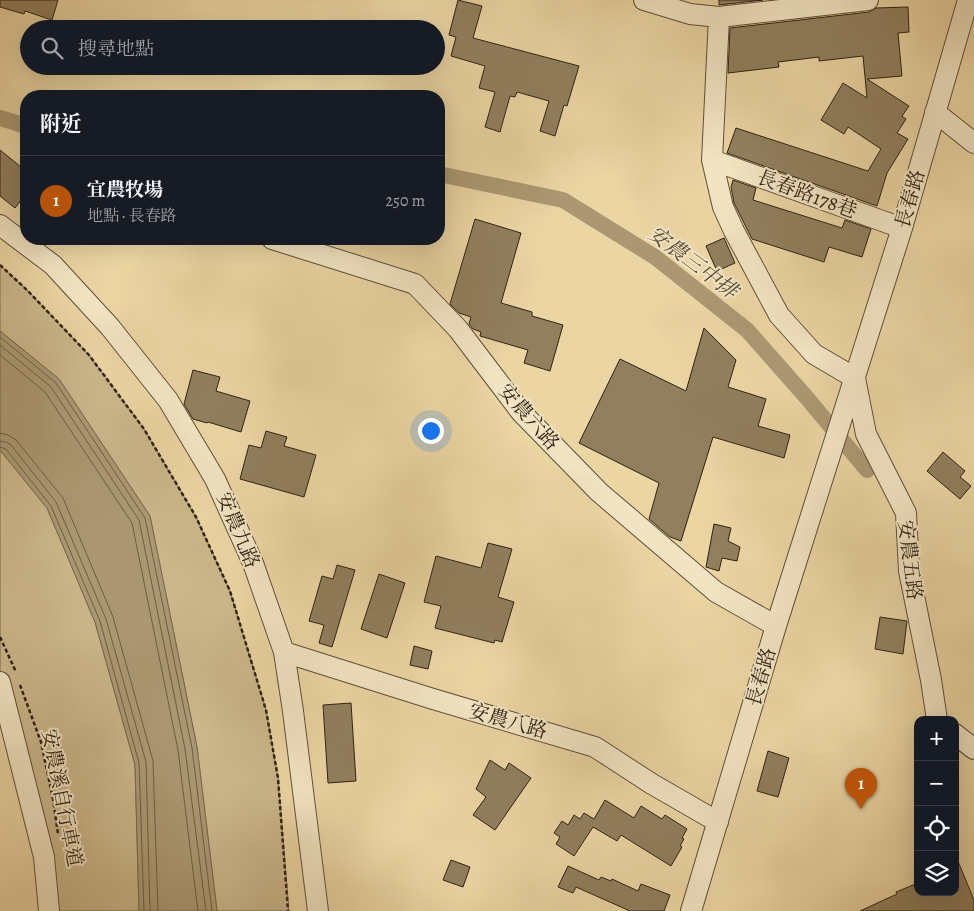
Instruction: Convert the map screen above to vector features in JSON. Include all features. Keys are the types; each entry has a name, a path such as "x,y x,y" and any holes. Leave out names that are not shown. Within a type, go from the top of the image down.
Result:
{"street":[{"path":"644,0 690,14 719,17 750,7 868,0"},
{"name":"長春路","path":"691,911 832,444 855,378 902,228 968,0"},
{"path":"719,17 712,160 723,207 779,315 814,354 855,378"},
{"path":"935,112 974,144"},
{"name":"長春路178巷","path":"712,160 902,228"},
{"name":"安農九路","path":"31,245 53,265 110,327 168,400 216,479 253,563 284,652 318,911"},
{"name":"安農六路","path":"291,245 415,284 458,329 521,412 599,492 716,592 776,626"},
{"name":"安農五路","path":"855,378 866,434 906,513 909,571 936,716"},
{"name":"安農八路","path":"284,652 595,747 652,784 718,822"},
{"path":"12,679 44,857 49,911"},
{"path":"959,737 974,749"}],"path":[{"path":"0,265 89,354 144,429 196,517 230,591 266,710 278,778 288,911"},
{"name":"安農溪自行車道","path":"0,637 12,679 41,742 53,799 58,836"}],"shaded area":[{"path":"0,265 27,290 89,355 144,429 196,517 230,591 266,710 278,778 289,911 217,911 197,747 150,516 59,379 0,331"},
{"path":"0,450 47,508 95,622 135,765 139,911 49,911 0,682"}],"water":[{"path":"0,331 59,379 150,516 197,747 217,911 139,911 135,765 95,622 47,508 0,450"}],"building":[{"path":"0,0 58,0 52,20 25,11 24,14 0,7"},
{"path":"458,0 482,6 473,38 579,66 567,106 564,105 555,136 540,131 549,101 517,92 515,97 510,96 500,132 485,127 495,92 479,88 485,66 451,56 456,37 449,35"},
{"path":"719,0 763,0 719,5"},
{"path":"908,7 909,32 898,33 902,76 867,79 909,106 902,116 906,119 897,133 908,139 887,173 877,206 727,153 736,128 868,171 881,149 848,127 844,134 821,120 843,83 867,98 863,56 819,61 819,57 778,62 779,67 728,73 730,28 869,12 876,8"},
{"path":"0,150 20,166 20,202 15,208 0,196"},
{"path":"733,180 756,188 753,200 842,228 845,220 871,229 862,257 829,247 824,262 752,239 734,203 731,187"},
{"path":"475,219 521,233 501,303 532,312 532,316 563,325 550,371 524,363 528,350 480,336 481,332 473,329 469,324 471,317 459,313 450,304"},
{"path":"724,238 735,263 717,271 706,246"},
{"path":"704,328 736,360 728,387 766,399 758,426 790,435 784,458 713,437 681,541 670,537 649,519 659,483 579,443 620,359 686,391"},
{"path":"193,370 220,377 216,391 250,401 241,432 193,419 184,404"},
{"path":"266,431 287,437 284,446 316,455 304,497 240,479 249,445 261,448"},
{"path":"943,452 965,471 960,477 971,486 960,499 927,471"},
{"path":"714,524 731,528 728,541 740,547 737,561 722,558 719,571 706,567"},
{"path":"488,543 512,549 498,597 514,602 502,642 495,640 494,643 435,628 441,606 424,602 436,556 481,568"},
{"path":"337,565 355,570 332,647 319,643 324,625 309,621 322,576 333,579"},
{"path":"379,574 405,583 387,638 361,629"},
{"path":"880,617 907,621 903,654 875,649"},
{"path":"414,646 432,651 428,669 410,665"},
{"path":"351,703 356,781 328,783 323,705"},
{"path":"768,751 789,758 778,797 757,791"},
{"path":"490,760 505,770 509,763 531,778 495,830 473,815 486,797 476,789"},
{"path":"605,800 634,818 641,806 662,819 665,815 687,829 682,838 684,839 680,846 682,847 671,866 621,835 617,841 593,827 574,856 556,844 560,837 554,833 562,821 568,825 574,815 580,819 584,813 594,819"},
{"path":"451,860 470,867 463,887 443,880"},
{"path":"959,864 974,900 974,911 860,911 897,894 896,892 914,885 914,896 959,896"},
{"path":"568,866 599,880 601,877 611,881 612,879 638,891 641,884 670,895 664,911 630,911 576,887 573,893 558,887"}],"waterway":[{"name":"安農三中排","path":"0,118 20,124"},
{"name":"安農三中排","path":"445,175 563,200 655,257 747,330 867,470"}],"place":[{"name":"宜農牧場","path":"861,809"}]}
